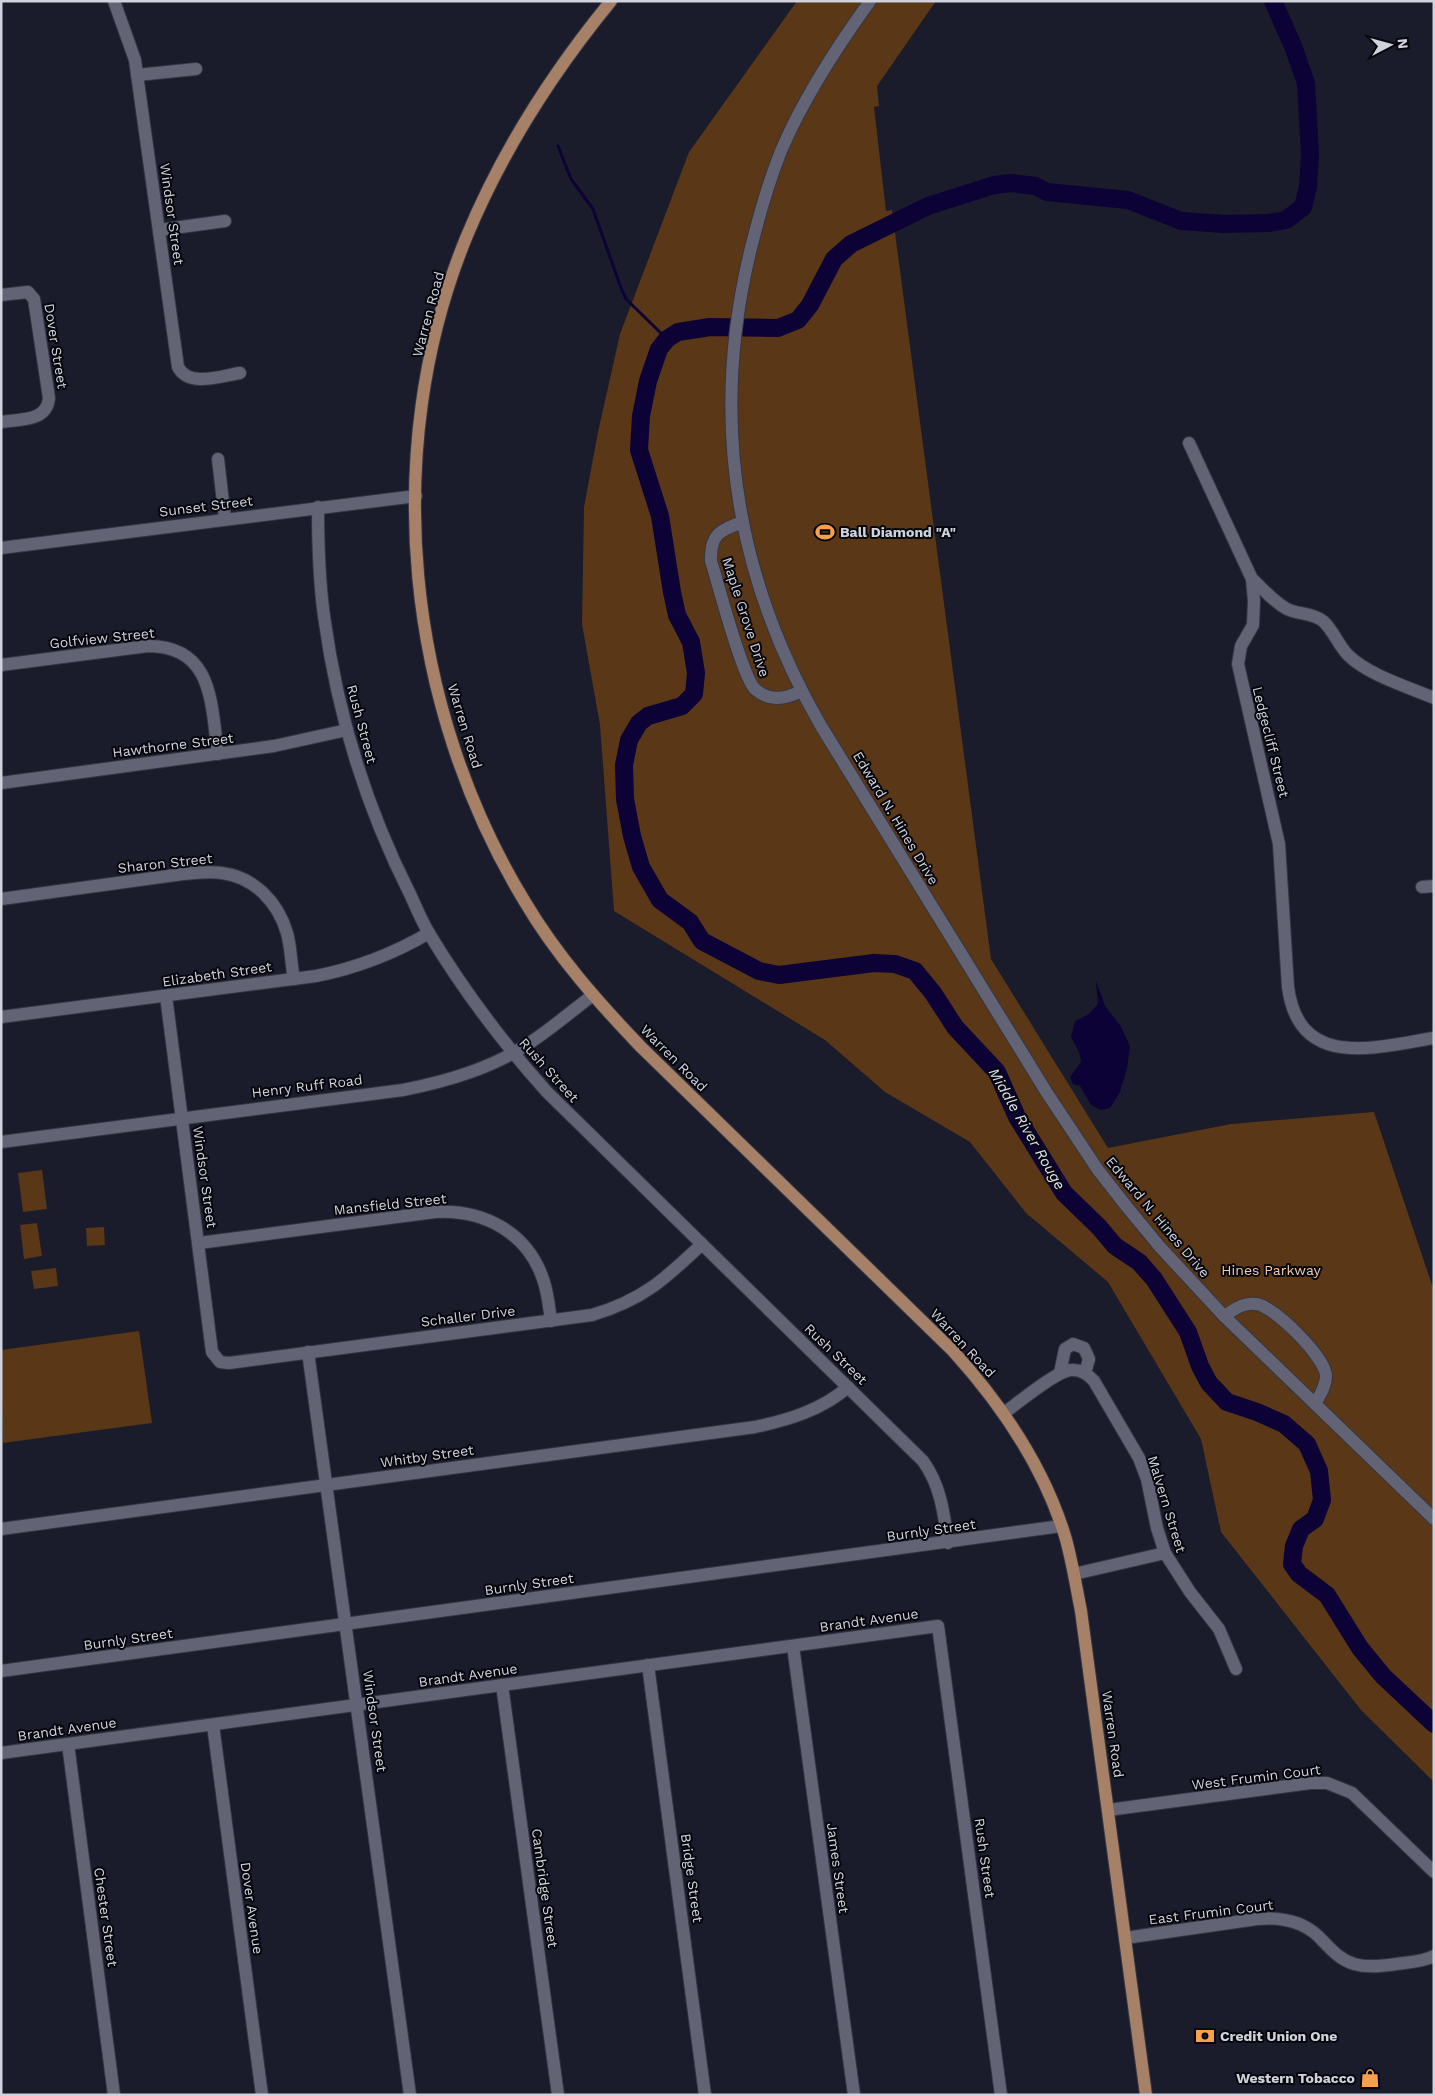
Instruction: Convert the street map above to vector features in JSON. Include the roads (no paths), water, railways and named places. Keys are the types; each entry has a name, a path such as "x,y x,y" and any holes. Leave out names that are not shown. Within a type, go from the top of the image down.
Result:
{"main road":[{"name":"Warren Road","path":"611,1 556,73 520,128 490,185 465,240 444,305 428,370 420,429 416,496 417,560 423,617 437,688 458,761 491,840 509,876 549,940 592,995 640,1047 952,1351 978,1379 1004,1413 1036,1466 1061,1526 1074,1574 1081,1610 1146,2095"}],"street":[{"name":"Windsor Street","path":"114,1 133,52 178,367 181,373 195,380 240,373"},
{"name":"Edward N. Hines Drive","path":"870,1 835,50 812,88 781,152 759,216 738,304 730,386 731,430 742,522 758,586 801,691 1042,1085 1098,1170 1160,1247 1224,1316 1434,1519"},
{"path":"137,75 196,68"},
{"path":"159,230 225,221"},
{"name":"Dover Street","path":"1,296 28,292 34,299 48,404 38,416 1,422"},
{"name":"Ledgecliff Street","path":"1189,443 1252,579 1254,601 1253,625 1242,646 1238,664 1279,844 1289,995 1295,1012 1304,1027 1316,1038 1332,1046 1358,1049 1434,1038"},
{"path":"218,459 225,519"},
{"name":"Sunset Street","path":"1,548 416,496"},
{"name":"Rush Street","path":"318,507 319,558 324,616 347,730 362,781 380,829 429,934 487,1021 512,1053 569,1115 917,1454 929,1470 941,1497 948,1543"},
{"name":"Maple Grove Drive","path":"742,522 721,530 714,538 710,548 711,561 740,655 754,688 768,698 784,698 801,691"},
{"path":"1252,579 1288,610 1307,613 1323,622 1331,629 1343,648 1357,662 1434,698"},
{"name":"Golfview Street","path":"1,665 148,646 161,646 173,649 185,654 195,663 207,682 218,754"},
{"name":"Hawthorne Street","path":"1,783 290,744 347,730"},
{"name":"Sharon Street","path":"1,899 183,874 208,872 230,874 253,884 275,906 288,935 294,979"},
{"name":"Elizabeth Street","path":"1,1017 333,973 396,952 429,934"},
{"name":"Henry Ruff Road","path":"1,1142 409,1088 460,1076 512,1053 531,1042 592,995"},
{"name":"Windsor Street","path":"166,996 212,1352 217,1360"},
{"name":"Mansfield Street","path":"199,1243 435,1212 467,1213 501,1226 527,1249 543,1279 551,1321"},
{"name":"Schaller Drive","path":"217,1360 229,1363 592,1314 615,1308 634,1299 665,1279 702,1244"},
{"path":"1224,1316 1241,1305 1256,1304 1268,1308 1296,1333 1322,1363 1326,1375 1324,1389 1315,1404"},
{"path":"1004,1413 1060,1373 1070,1370 1085,1373 1089,1359 1084,1348 1073,1344 1064,1349 1060,1373"},
{"name":"Windsor Street","path":"308,1352 410,2095"},
{"name":"Malvern Street","path":"1085,1373 1094,1381 1139,1458 1165,1552 1190,1592 1219,1629 1236,1669"},
{"name":"Whitby Street","path":"1,1529 755,1427 774,1423 812,1410 839,1396 848,1387"},
{"name":"Burnly Street","path":"1,1672 1061,1526"},
{"path":"1074,1574 1165,1552"},
{"name":"Rush Street","path":"938,1626 1001,2095"},
{"name":"Brandt Avenue","path":"1,1753 938,1626"},
{"name":"James Street","path":"793,1646 854,2095"},
{"name":"Bridge Street","path":"648,1665 705,2095"},
{"name":"Cambridge Street","path":"502,1685 558,2095"},
{"name":"Dover Avenue","path":"212,1724 262,2095"},
{"name":"Chester Street","path":"68,1744 114,2095"},
{"name":"West Frumin Court","path":"1108,1810 1310,1783 1327,1783 1345,1789 1360,1799 1434,1872"},
{"name":"East Frumin Court","path":"1125,1938 1257,1919 1279,1918 1305,1926 1339,1956 1354,1964 1384,1966 1419,1961 1434,1956"}],"waterway":[{"name":"Middle River Rouge","path":"1273,1 1293,46 1306,83 1310,154 1308,187 1303,207 1286,220 1269,223 1224,224 1181,221 1128,200 1047,192 1035,186 1011,183 994,185 928,206 851,244 834,259 810,305 798,320 778,328 710,327 678,332 667,339 659,349 648,381 641,416 639,450 660,516 677,615 691,642 696,673 694,694 682,706 648,716 639,723 629,740 624,765 625,799 632,836 641,867 660,900 690,922 702,941 759,971 779,975 874,963 895,964 915,971 933,993 955,1027 997,1072 1017,1117 1064,1193 1099,1227 1115,1246 1139,1262 1154,1279 1188,1332 1200,1366 1209,1383 1227,1402 1284,1424 1307,1444 1319,1471 1322,1500 1315,1519 1301,1529 1294,1546 1292,1564 1299,1574 1327,1595 1360,1648 1383,1676 1434,1724"},
{"path":"558,146 571,179 593,209 626,299 667,339"}],"place":[{"name":"Ball Diamond \"A\"","path":"825,532"},
{"name":"Credit Union One","path":"1205,2036"},
{"name":"Western Tobacco","path":"1370,2078"}],"park label":[{"name":"Hines Parkway","path":"1271,1270"}]}
